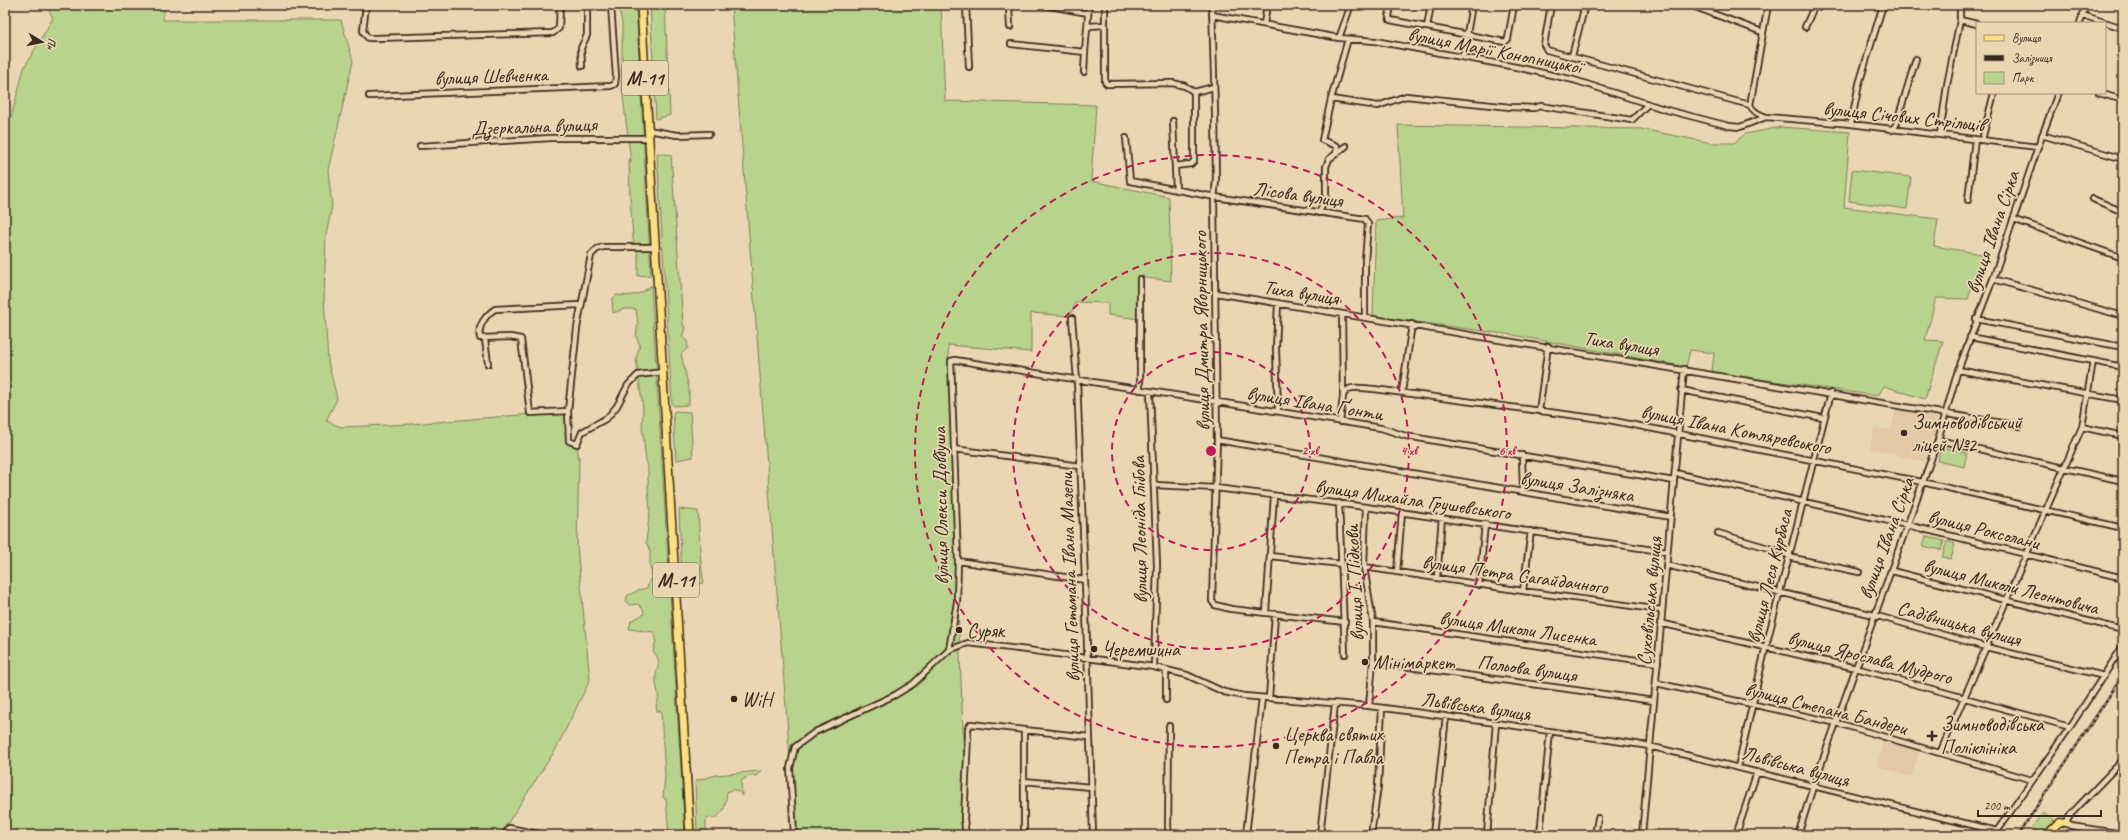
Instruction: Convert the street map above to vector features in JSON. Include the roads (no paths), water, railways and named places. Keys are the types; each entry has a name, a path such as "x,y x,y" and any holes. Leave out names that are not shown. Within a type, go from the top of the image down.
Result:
{"highway":[{"name":"М-11","path":"641,5 690,835"}],"main road":[{"path":"2046,835 2060,822 2066,823"}],"street":[{"path":"366,5 363,31 368,38 553,33 559,28 560,5"},
{"path":"582,66 581,48 586,35 586,5"},
{"name":"вулиця Шевченка","path":"369,96 615,84 616,76 611,5"},
{"path":"966,5 969,67"},
{"path":"1009,5 1010,27"},
{"path":"1044,5 1088,14"},
{"path":"1084,72 1089,5"},
{"path":"1105,5 1105,82 1107,84 1173,83 1185,86 1194,92 1214,87"},
{"name":"вулиця Дмитра Яворницького","path":"1212,5 1217,440 1212,601 1216,605 1230,609 1266,612"},
{"path":"1264,24 1266,5"},
{"path":"1339,38 1351,5"},
{"path":"1391,5 1390,20 1505,42 1508,39 1514,5"},
{"path":"1427,27 1432,5"},
{"path":"1463,57 1472,5"},
{"path":"1551,5 1545,48 1750,105 1756,112 1766,117"},
{"path":"1572,56 1586,5"},
{"path":"1690,5 1761,32"},
{"path":"1750,105 1761,32 1768,5"},
{"path":"1805,27 1815,5"},
{"path":"1850,124 1859,84 1883,5"},
{"path":"1940,134 1947,85 1960,20 1960,5"},
{"path":"2080,22 2086,5"},
{"name":"вулиця Марії Конопницької","path":"1212,15 1339,38 1375,41 1463,57 1574,80 1648,104 1729,126 1740,127 1766,117"},
{"path":"2082,15 2104,22"},
{"path":"1960,20 1976,24"},
{"path":"2106,23 2123,28"},
{"path":"1088,28 1090,26 1104,25"},
{"path":"1336,154 1337,146 1322,140 1331,99 1348,39"},
{"path":"1011,44 1085,52"},
{"path":"1892,130 1896,125 1916,59"},
{"path":"1175,166 1191,164 1194,161 1194,92"},
{"path":"1982,140 1994,94"},
{"name":"вулиця Івана Сірка","path":"1798,835 1813,787 1938,440 1958,370 1976,319 1993,279 2042,135 2058,94"},
{"path":"2102,94 2123,100"},
{"path":"1331,99 1378,106 1406,96 1510,107 1534,108 1541,106 1632,120 1648,104"},
{"name":"вулиця Січових Стрільців","path":"1766,117 1850,124 2038,147"},
{"path":"1173,121 1176,190"},
{"path":"648,130 677,135 709,134"},
{"path":"2042,135 2123,159"},
{"name":"Дзеркальна вулиця","path":"420,146 551,138 648,138"},
{"name":"Лісова вулиця","path":"1126,138 1130,181 1176,190 1365,219 1368,224 1365,261 1365,317"},
{"path":"1968,200 1975,139"},
{"path":"1320,213 1326,196 1326,167 1329,160 1346,146"},
{"path":"2093,199 2123,212"},
{"path":"2013,219 2123,258"},
{"path":"655,247 624,246 597,249 591,255 580,305 568,411 569,441 577,444 582,432 607,418 617,406 628,385 638,375 663,372"},
{"path":"1140,279 1140,390"},
{"path":"1993,279 2123,316"},
{"name":"Тиха вулиця","path":"1216,293 1548,346 2020,426"},
{"path":"1278,303 1276,349 1278,412"},
{"path":"568,411 530,413 521,339 510,337 485,339 480,338 479,335 482,322 495,308 580,305"},
{"path":"1340,422 1343,396 1342,314"},
{"name":"вулиця Гетьмана Івана Мазепи","path":"1072,318 1077,380 1085,580 1089,737 1092,787 1092,835"},
{"path":"1976,319 2123,347"},
{"path":"1402,392 1412,324"},
{"path":"1970,338 2123,367"},
{"path":"485,339 488,364"},
{"path":"1539,411 1548,346"},
{"name":"вулиця Івана Ґонти","path":"952,361 955,360 1391,430 1406,436 1674,481"},
{"name":"вулиця Олекси Довбуша","path":"949,650 957,602 958,561 952,361"},
{"path":"1940,753 2082,427 2093,361"},
{"name":"Суховільська вулиця","path":"1642,835 1649,746 1658,663 1661,610 1684,369"},
{"path":"1958,370 2123,400"},
{"name":"вулиця Івана Котляревського","path":"1343,396 1345,390 1350,388 1402,392 1609,420 1922,482 2123,528"},
{"path":"1681,390 1823,418"},
{"name":"вулиця Леоніда Глібова","path":"1150,392 1157,565 1154,668"},
{"name":"вулиця Леся Курбаса","path":"1738,767 1779,593 1823,418 1831,393"},
{"path":"2082,427 2123,436"},
{"name":"вулиця Залізняка","path":"1217,440 1671,517"},
{"path":"1938,440 2123,480"},
{"path":"954,449 1080,466"},
{"path":"1522,456 1523,492"},
{"name":"вулиця Роксолани","path":"1675,473 1907,525 2123,578"},
{"name":"вулиця Михайла Грушевського","path":"1154,485 1216,488 1339,503 1442,517 1667,552"},
{"path":"1274,496 1266,612 1275,615 1345,622"},
{"path":"1339,503 1345,622 1345,654"},
{"name":"вулиця І. Підкови","path":"1366,507 1364,567 1373,622 1373,662 1369,706"},
{"path":"1397,572 1402,512"},
{"path":"1437,578 1442,517"},
{"path":"1479,585 1485,524"},
{"path":"1523,591 1531,531"},
{"path":"1718,533 1782,552 1789,556 1858,572"},
{"path":"1270,556 1341,564"},
{"path":"958,561 1085,580"},
{"name":"Садівницька вулиця","path":"1666,566 1874,615 1986,647 2104,676"},
{"name":"вулиця Петра Сагайдачного","path":"1364,567 1479,585 1661,610"},
{"name":"вулиця Миколи Леонтовича","path":"1892,570 2123,630"},
{"path":"1269,698 1275,615"},
{"name":"вулиця Миколи Лисенка","path":"1373,622 1658,663"},
{"name":"вулиця Ярослава Мудрого","path":"1660,623 1766,646 1856,668 2070,727"},
{"name":"Львівська вулиця","path":"949,650 968,643 1088,658 1166,670 1187,675 1224,692 1262,698 1369,706 1649,746 1738,767 1995,833"},
{"path":"1995,833 2070,727 2123,646"},
{"path":"794,835 790,768 794,747 815,732 913,684 949,650"},
{"name":"Польова вулиця","path":"1373,662 1654,701"},
{"path":"1166,670 1166,700"},
{"name":"вулиця Степана Бандери","path":"1656,683 1837,723 2032,780"},
{"path":"1246,835 1262,698"},
{"path":"1320,835 1335,704"},
{"path":"1371,835 1378,786 1382,708"},
{"path":"1433,835 1446,716"},
{"path":"1487,835 1496,723"},
{"path":"966,835 964,819 968,728 971,724 1089,737"},
{"path":"1168,835 1169,726"},
{"path":"1024,731 1024,835"},
{"path":"1540,835 1550,731"},
{"path":"2123,760 2071,814 2066,823 2071,826 2123,834"},
{"path":"1736,835 1757,772"},
{"path":"1023,781 1092,787"},
{"path":"1595,835 1598,818"},
{"path":"505,835 509,828 544,835"}],"railway":[{"path":"2018,835 2123,675"}],"place":[{"name":"Зимноводівський ліцей №2","path":"1904,433"},
{"name":"Суряк","path":"959,630"},
{"name":"Черемшина","path":"1094,649"},
{"name":"Мінімаркет","path":"1365,662"},
{"name":"WiH","path":"734,699"},
{"name":"Зимноводівська Поліклініка","path":"1932,736"},
{"name":"Церква святих Петра і Павла","path":"1276,746"}]}
